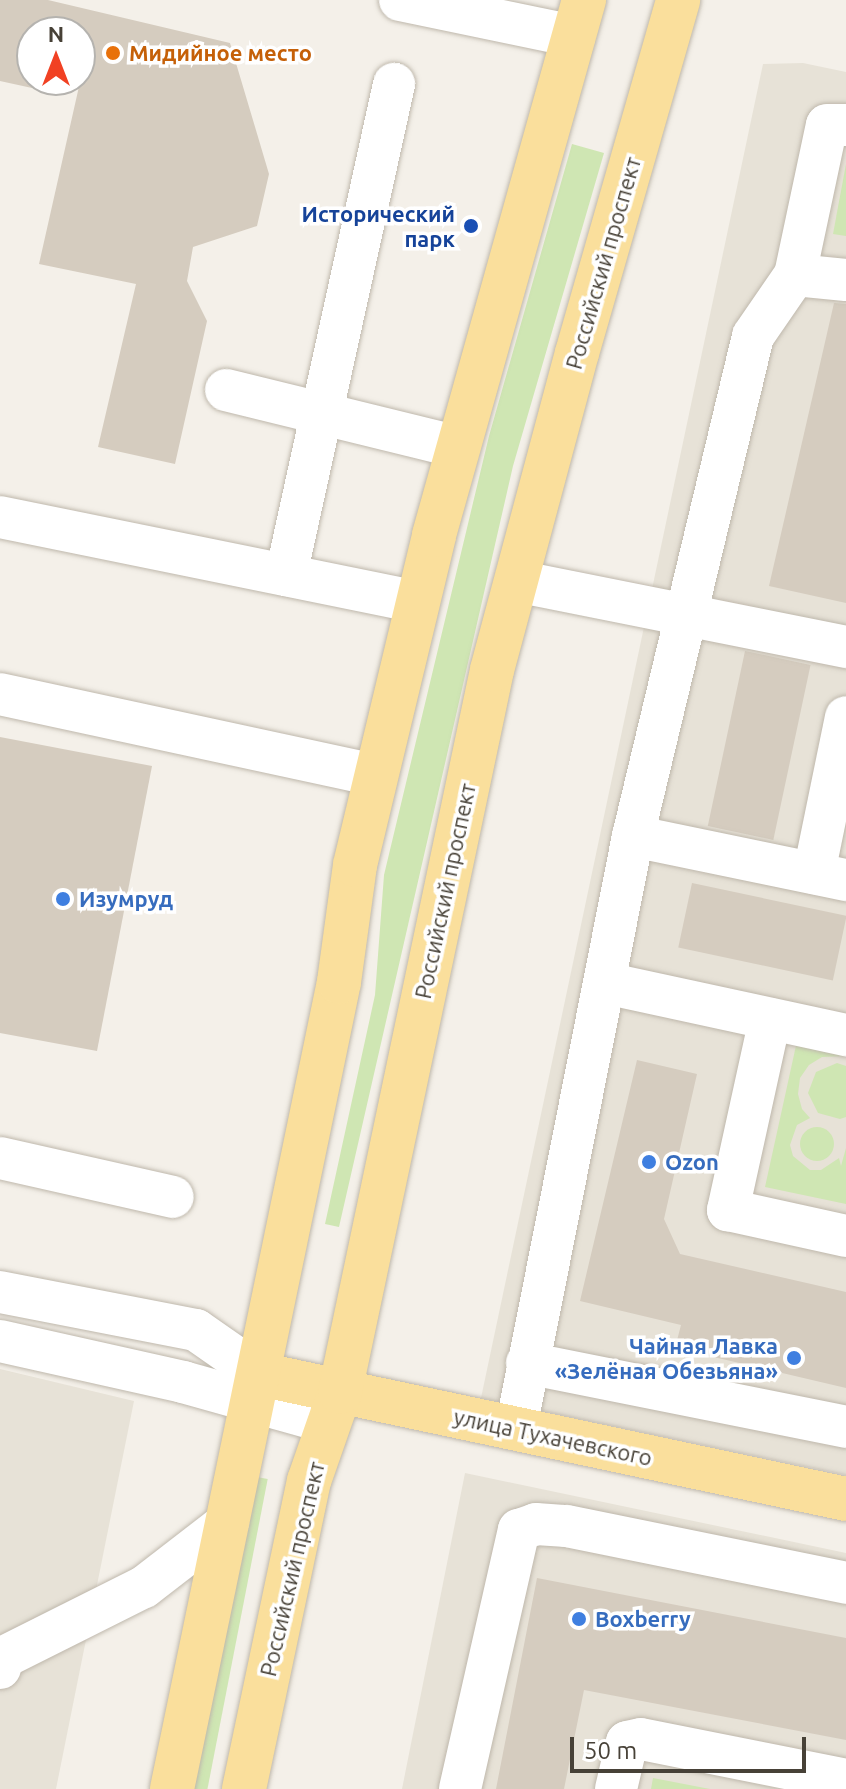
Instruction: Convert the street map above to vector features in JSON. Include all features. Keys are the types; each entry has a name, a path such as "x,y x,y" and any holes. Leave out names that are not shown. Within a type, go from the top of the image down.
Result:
{"main road":[{"name":"Российский проспект","path":"244,1789 309,1481 334,1407 492,670 678,0"},
{"path":"172,1789 339,982 355,865 417,602 579,18"},
{"name":"улица Тухачевского","path":"257,1389 334,1407 516,1428 846,1499"}],"street":[{"path":"400,0 579,18"},
{"path":"286,575 394,84"},
{"path":"516,1428 633,836 753,336 795,275 827,125 846,125"},
{"path":"795,275 846,280"},
{"path":"226,390 458,447"},
{"path":"0,517 417,602"},
{"path":"516,581 846,647"},
{"path":"0,694 376,775"},
{"path":"633,836 830,877 846,717"},
{"path":"605,983 846,1035"},
{"path":"770,1019 728,1210 846,1236"},
{"path":"0,1158 173,1197"},
{"path":"0,1292 196,1330 257,1389"},
{"path":"0,1341 183,1382 257,1389"},
{"path":"527,1363 846,1427"},
{"path":"0,1668 2,1658 144,1587 228,1522"},
{"path":"460,1789 519,1530 536,1524 567,1526 846,1583"},
{"path":"616,1789 627,1742 641,1739 788,1779 846,1780"}],"shaded area":[{"path":"803,63 846,72 846,1475 481,1398 763,64"},
{"path":"0,1369 134,1401 56,1789 0,1789"},
{"path":"465,1473 846,1553 846,1789 402,1789"}],"green space":[{"path":"572,144 604,153 513,466 339,1227 325,1224 375,995 384,875 489,436"},
{"path":"846,164 846,236 833,234"},
{"path":"797,1041 846,1051 846,1056 822,1057 809,1065 800,1078 798,1094 802,1109 810,1118 797,1125 790,1145 793,1156 810,1170 821,1170 839,1158 841,1166 846,1148 846,1204 765,1187"},
{"path":"837,1063 846,1066 846,1117 840,1119 818,1113 808,1093 816,1072"},
{"path":"817,1127 829,1132 834,1144 829,1156 817,1161 805,1156 800,1144 805,1132"},
{"path":"252,1476 268,1479 207,1789 191,1789"},
{"path":"653,1778 710,1789 651,1789"}],"building":[{"path":"0,0 48,0 230,43 269,174 257,226 193,247 187,281 207,321 175,464 98,447 136,284 39,264 77,96 96,96 96,16 16,16 16,84 0,81"},
{"path":"834,303 846,304 846,603 769,586"},
{"path":"745,651 811,665 773,840 708,826"},
{"name":"Изумруд","path":"0,737 152,766 97,1051 0,1033"},
{"path":"692,883 846,916 833,980 678,948"},
{"path":"637,1060 697,1074 664,1219 680,1254 846,1292 846,1388 675,1348 681,1325 580,1301"},
{"path":"537,1578 846,1638 846,1740 584,1690 564,1789 496,1789"}],"place":[{"name":"Мидийное место","path":"113,53"},
{"name":"Исторический парк","path":"471,226"},
{"name":"Изумруд","path":"63,899"},
{"name":"Ozon","path":"649,1162"},
{"name":"Чайная Лавка «Зелёная Обезьяна»","path":"794,1358"},
{"name":"Boxberry","path":"579,1619"}]}
